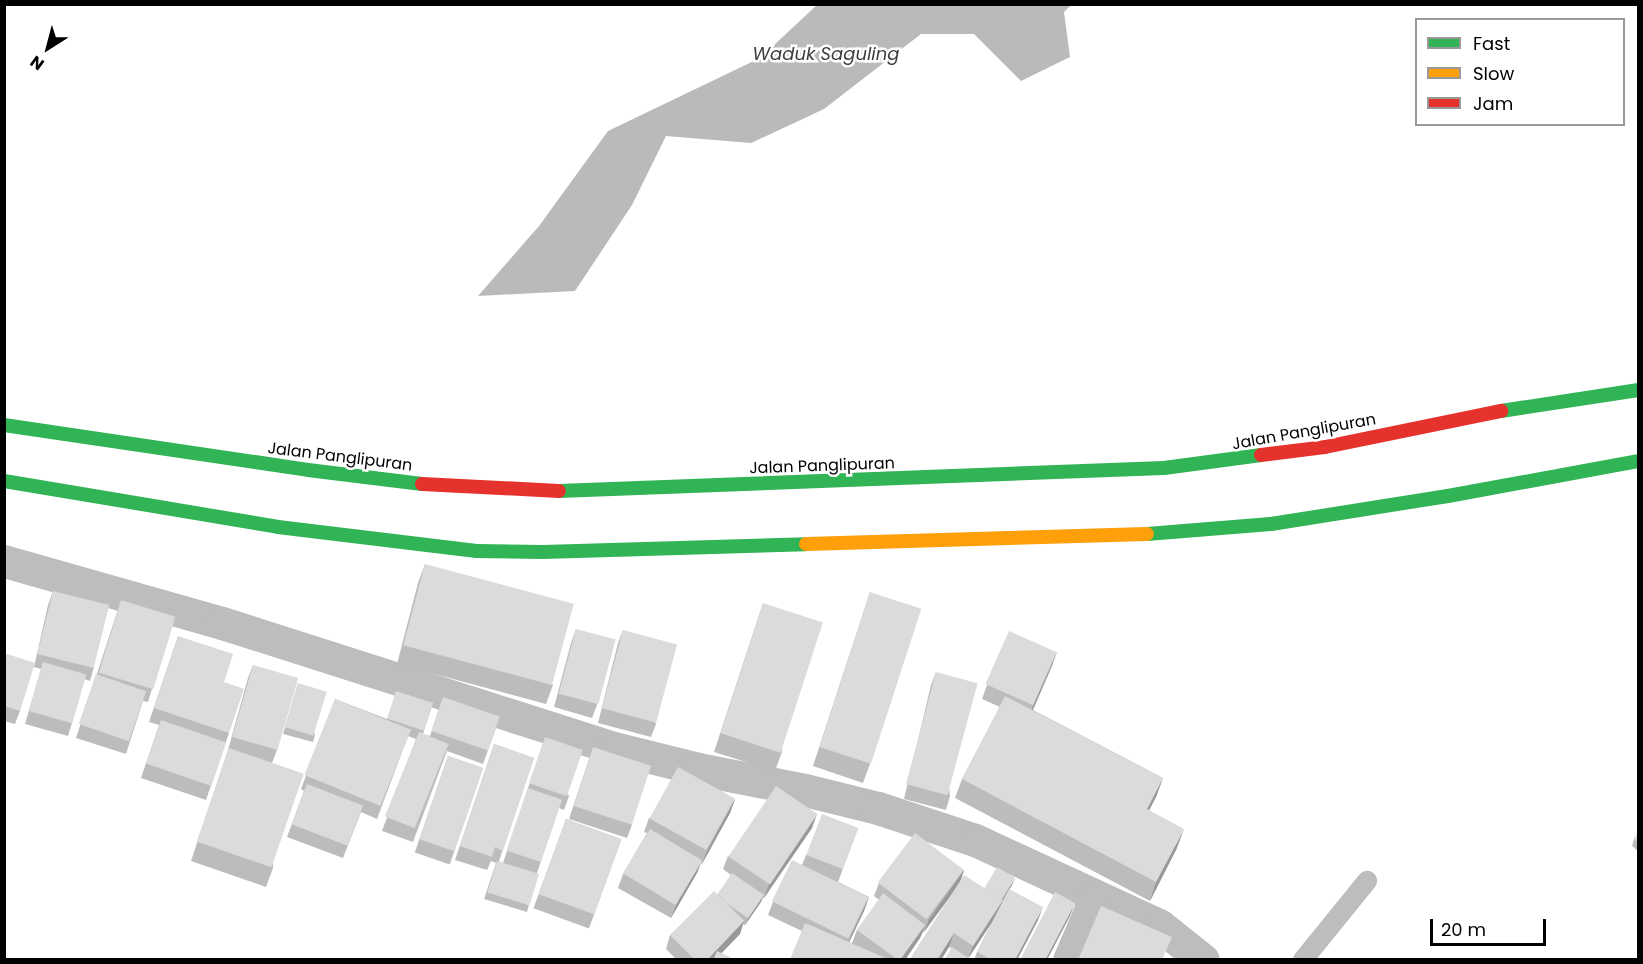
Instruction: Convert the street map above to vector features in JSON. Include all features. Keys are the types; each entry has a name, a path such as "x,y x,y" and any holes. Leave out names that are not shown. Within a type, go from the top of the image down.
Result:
{"main road":[{"name":"Jalan Panglipuran","path":"4,425 308,470 449,487 561,491 1164,468 1325,447 1526,406 1638,390"},
{"path":"4,481 278,527 477,551 543,552 1154,534 1271,524 1448,496 1638,461"}],"street":[{"path":"4,561 222,623 614,748 698,770 805,790 878,808 975,840 1159,925 1203,960"},
{"path":"1069,960 1096,897"}],"lane":[{"path":"1303,960 1367,881"}],"water":[{"name":"Waduk Saguling","path":"818,4 1071,5 1064,12 1070,57 1021,81 974,34 921,34 824,109 751,143 666,136 632,205 575,291 478,296 539,226 608,131 760,58"}],"building":[{"path":"425,564 574,604 552,685 403,645"},
{"path":"53,591 109,605 94,668 37,654"},
{"path":"870,592 921,609 871,764 820,747"},
{"path":"121,600 176,617 153,689 99,673"},
{"path":"763,603 823,622 781,753 721,733"},
{"path":"576,629 616,640 598,704 559,694"},
{"path":"623,630 677,644 656,723 602,708"},
{"path":"1009,631 1057,652 1033,705 985,684"},
{"path":"178,636 233,654 224,682 244,689 229,733 154,708"},
{"path":"4,653 35,663 20,711 4,706"},
{"path":"43,662 86,674 72,723 29,711"},
{"path":"253,665 298,678 278,750 232,737"},
{"path":"936,672 978,683 948,795 906,784"},
{"path":"96,674 146,691 129,741 79,724"},
{"path":"298,683 327,692 313,736 285,727"},
{"path":"396,691 433,703 424,731 387,719"},
{"path":"1005,696 1163,778 1147,809 1184,829 1156,882 962,779"},
{"path":"443,697 500,717 488,751 431,731"},
{"path":"335,699 411,730 380,806 304,775"},
{"path":"161,720 226,742 211,786 146,763"},
{"path":"419,732 449,744 415,828 385,816"},
{"path":"545,737 583,750 567,796 529,783"},
{"path":"494,744 534,758 503,851 495,847 492,857 460,846"},
{"path":"593,747 651,766 632,825 574,806"},
{"path":"229,748 304,774 271,867 197,842"},
{"path":"448,756 483,768 454,851 419,839"},
{"path":"678,767 735,799 706,850 649,819"},
{"path":"307,784 363,806 348,846 292,824"},
{"path":"776,786 817,814 770,884 728,856"},
{"path":"528,788 562,800 541,862 507,850"},
{"path":"822,814 858,828 843,869 806,855"},
{"path":"566,819 621,839 594,914 539,894"},
{"path":"650,829 702,860 676,905 623,874"},
{"path":"915,833 964,870 926,919 878,883"},
{"path":"792,860 868,897 848,939 772,901"},
{"path":"497,861 539,874 529,905 487,893"},
{"path":"997,867 1015,878 1002,899 984,888"},
{"path":"732,873 764,895 748,918 726,903 718,894"},
{"path":"964,875 1003,900 973,946 954,933 937,960 915,960 911,957"},
{"path":"1009,889 1043,907 1015,960 992,960 977,952"},
{"path":"714,891 744,921 707,960 695,960 670,935"},
{"path":"1055,892 1075,903 1045,960 1020,960"},
{"path":"883,893 925,925 900,960 857,930"},
{"path":"1101,906 1172,937 1162,960 1078,960"},
{"path":"805,923 890,960 790,960"},
{"path":"952,947 971,960 944,960"},
{"path":"717,951 735,960 713,960"}],"traffic: fast":[{"path":"1501,411 1638,390"},
{"path":"4,425 308,470 422,484"},
{"path":"559,491 1164,468 1261,455"},
{"path":"1147,534 1271,524 1448,496 1638,461"},
{"path":"4,481 278,527 477,551 543,552 806,544"}],"traffic: slow":[{"path":"806,544 1147,534"}],"traffic: jam":[{"path":"1261,455 1325,447 1501,411"},
{"path":"422,484 559,491"}]}
